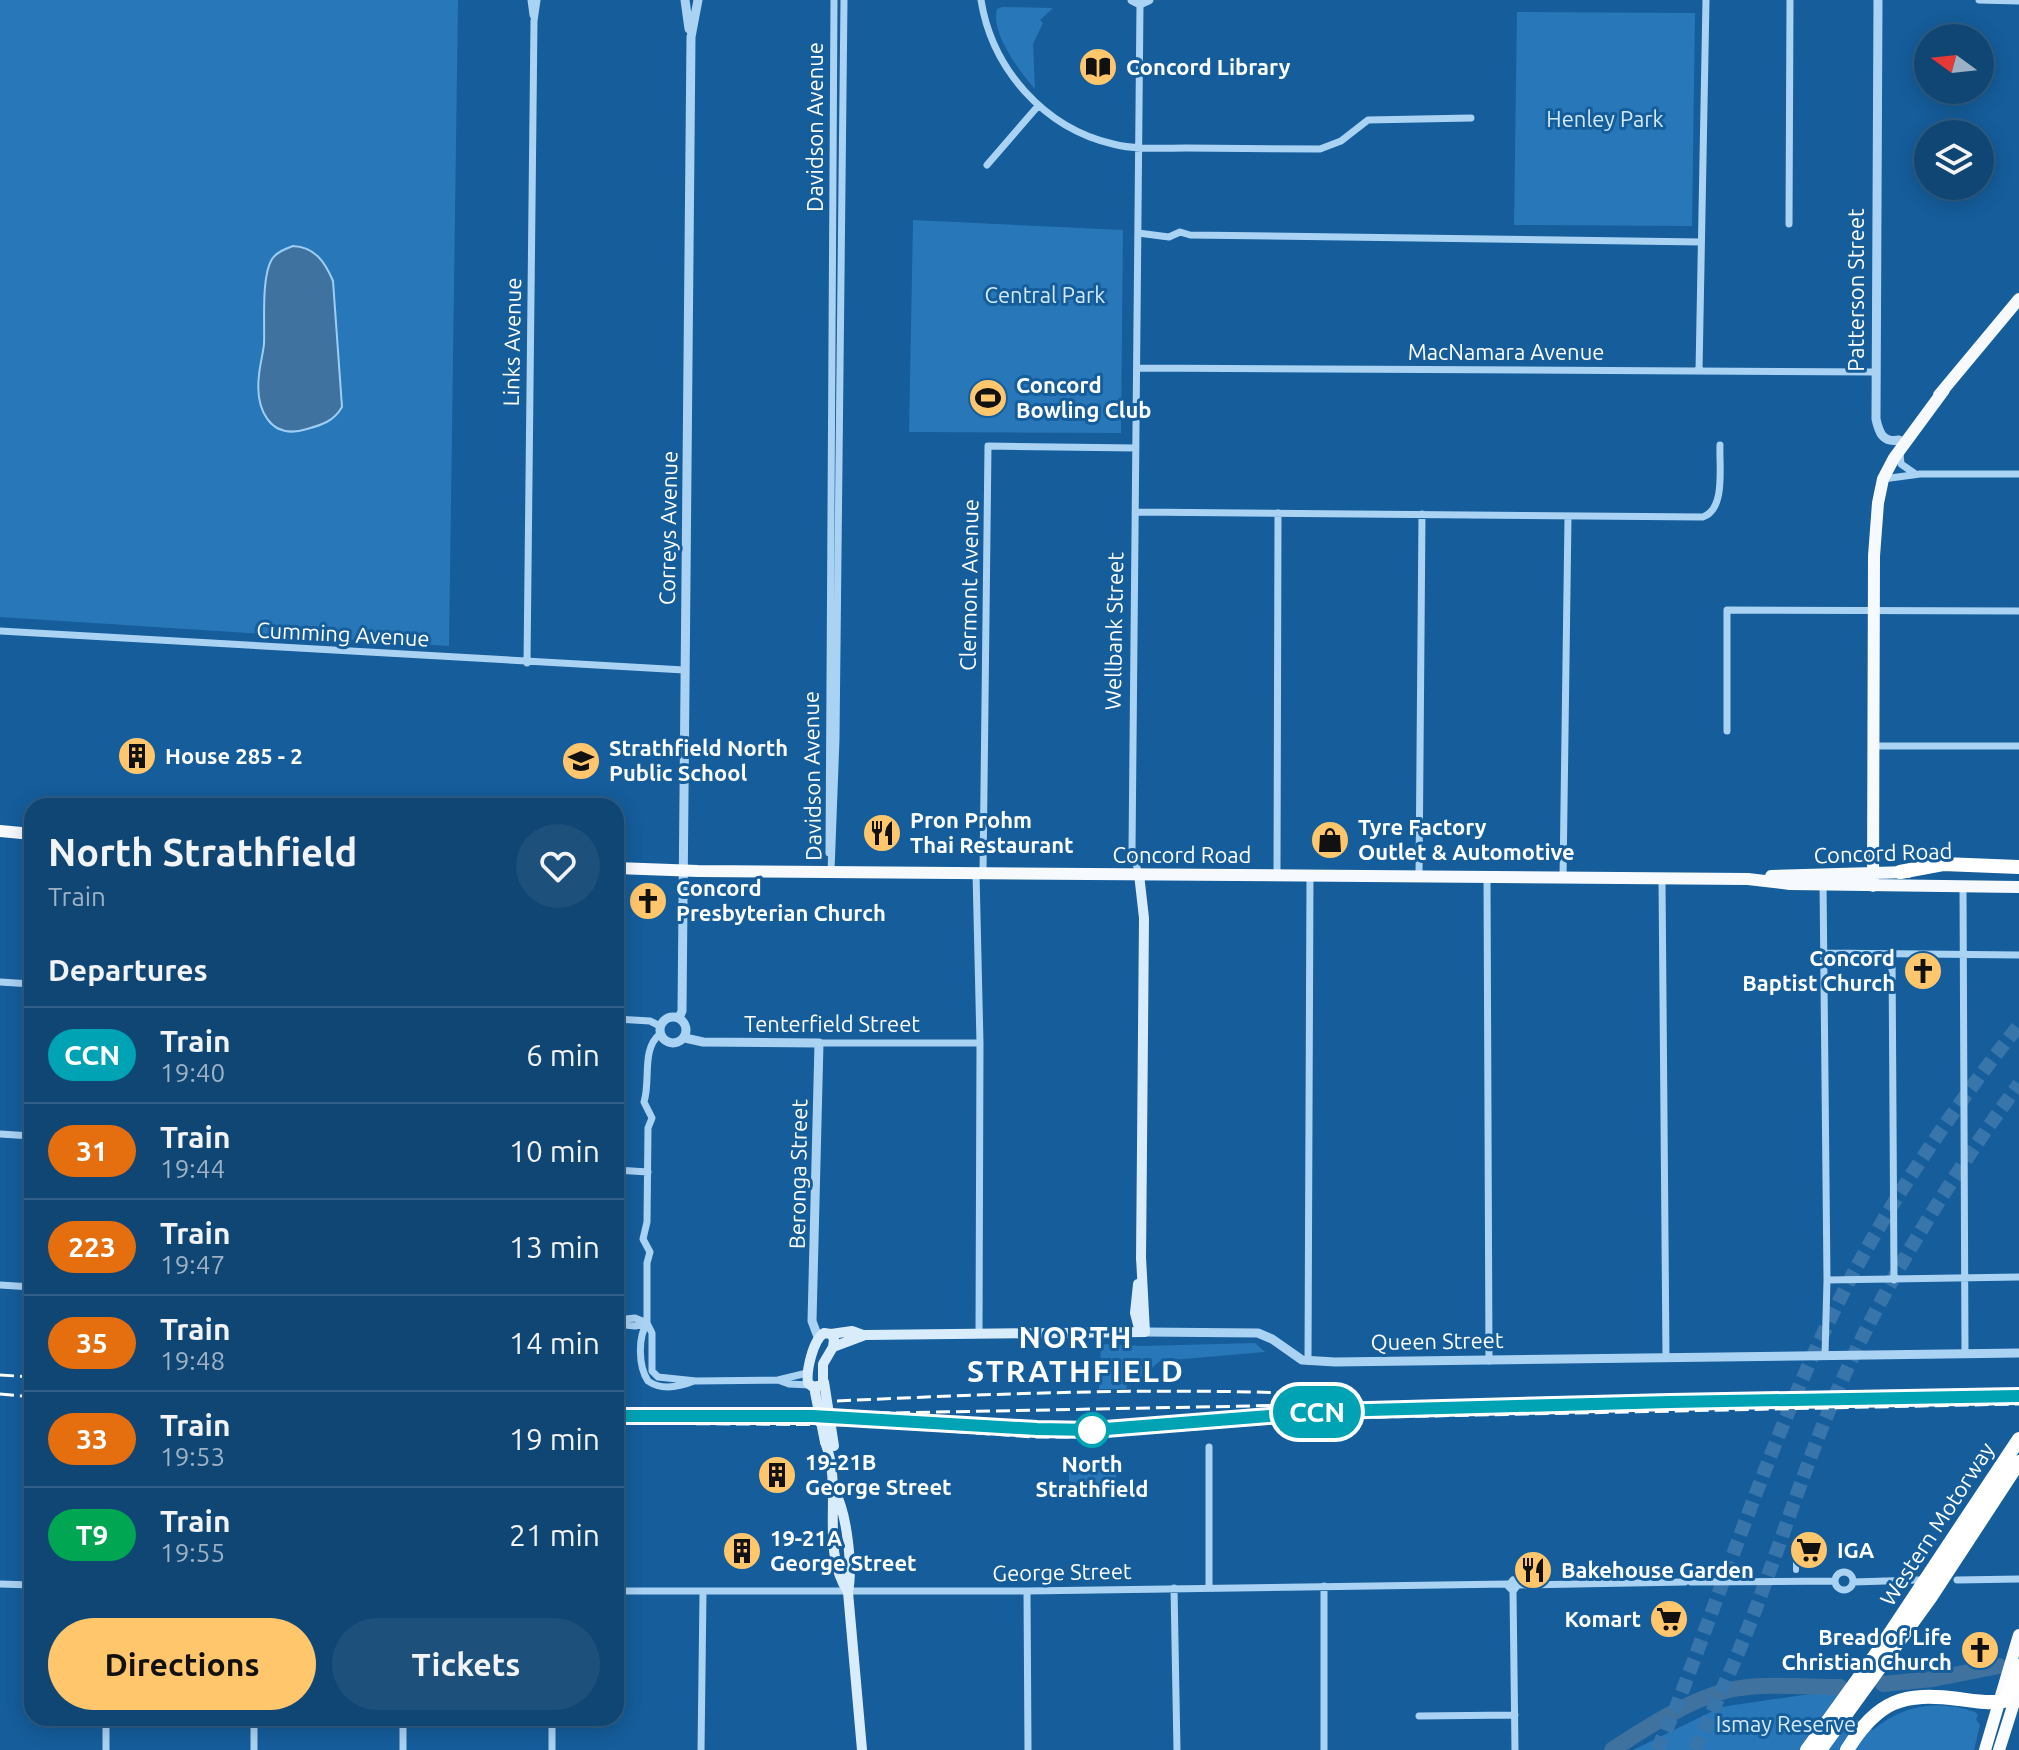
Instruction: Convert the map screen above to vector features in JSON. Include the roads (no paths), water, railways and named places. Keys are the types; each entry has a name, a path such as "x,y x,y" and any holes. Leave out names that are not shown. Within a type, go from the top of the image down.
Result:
{"highway":[{"path":"1900,872 1943,864 2019,867"},
{"name":"Western Motorway","path":"1807,1750 1896,1625 2019,1439"},
{"name":"Western Motorway","path":"1820,1750 1930,1598 2019,1462"},
{"path":"1985,1750 2019,1635"},
{"path":"1847,1750 1868,1720 1888,1705 1920,1696 1999,1702 2008,1696 2019,1666"},
{"path":"1999,1750 2019,1687"}],"main road":[{"path":"1874,556 1870,527 1874,483 1882,464 2019,299"},
{"path":"1872,879 1874,556 1883,479 1900,445"},
{"path":"0,831 24,833"},
{"name":"Concord Road","path":"624,868 1748,879 1790,884 1872,879 2019,887"},
{"name":"Concord Road","path":"1872,879 1900,872 1989,871 2019,874"},
{"name":"Wellbank Street","path":"1139,874 1144,918 1143,1332"},
{"name":"Wellbank Street","path":"1141,1257 1135,1313 1143,1332"},
{"path":"1122,1333 1135,1313"},
{"path":"824,1335 852,1331 865,1335 1143,1332"},
{"path":"816,1386 833,1347 834,1339 824,1335"},
{"path":"824,1335 807,1373 816,1386 829,1444 835,1492 841,1503 850,1574 848,1592 862,1750"},
{"path":"833,1347 865,1335"}],"street":[{"name":"Links Avenue","path":"531,0 534,21"},
{"name":"Links Avenue","path":"527,663 534,21 537,0"},
{"name":"Correys Avenue","path":"679,1018 682,1011 691,0"},
{"name":"Davidson Avenue","path":"831,871 829,700 834,0"},
{"name":"Davidson Avenue","path":"831,871 836,739 844,0"},
{"path":"981,0 988,32 998,55 1038,106 1086,135 1114,144 1320,149 1341,141 1368,120 1471,118"},
{"path":"1699,371 1706,0"},
{"path":"1789,224 1790,0"},
{"name":"Patterson Street","path":"1878,0 1876,419 1883,438 1900,445"},
{"path":"1979,0 2019,1"},
{"name":"Wellbank Street","path":"1139,874 1132,851 1140,1"},
{"path":"987,165 1038,106"},
{"path":"1138,233 1169,237 1180,232 1190,235 1701,242"},
{"name":"MacNamara Avenue","path":"1137,368 1875,372"},
{"path":"1135,512 1703,517 1710,514 1717,503 1720,445"},
{"path":"1900,445 1901,464 1910,472 1920,474"},
{"name":"Clermont Avenue","path":"980,873 988,446 1136,448"},
{"path":"1883,479 1920,474 2019,474"},
{"path":"1277,875 1278,513"},
{"path":"1419,877 1422,514"},
{"path":"1563,878 1568,517"},
{"path":"1727,731 1727,610 2019,611"},
{"name":"Cumming Avenue","path":"0,631 684,670"},
{"path":"1872,746 2019,746"},
{"path":"979,1334 980,873"},
{"path":"1143,1332 1258,1333 1308,1361 1310,875"},
{"path":"1487,877 1489,1361"},
{"path":"1662,879 1666,1357"},
{"path":"1823,880 1825,1355"},
{"path":"1963,886 1965,1354"},
{"path":"1823,953 2019,955"},
{"path":"1892,953 1894,1280"},
{"path":"0,982 24,984"},
{"path":"624,1019 650,1021 660,1030 665,1042 673,1044 685,1038 685,1024 679,1018 666,1019 660,1030 653,1039 648,1091 644,1102 652,1118 648,1128 647,1222 643,1239 650,1252 647,1263 647,1323 652,1333 651,1365 655,1374 663,1378 680,1377 696,1381 778,1380 807,1373"},
{"name":"Tenterfield Street","path":"685,1038 703,1042 980,1043"},
{"name":"Beronga Street","path":"819,1043 812,1306 814,1330 824,1335"},
{"path":"0,1134 24,1136"},
{"path":"624,1170 648,1172"},
{"path":"1827,1280 2019,1277"},
{"path":"0,1285 24,1286"},
{"path":"624,1324 635,1326 647,1323"},
{"name":"Queen Street","path":"1308,1361 2019,1353"},
{"path":"778,1380 816,1386"},
{"path":"1209,1447 1209,1587"},
{"path":"1796,1545 1796,1570"},
{"path":"1845,1572 1850,1574 1853,1582 1844,1590 1838,1589 1834,1581 1838,1574 1845,1572"},
{"path":"1957,1580 2019,1579"},
{"path":"1853,1582 1919,1580"},
{"name":"George Street","path":"624,1591 1513,1587 1834,1581"},
{"path":"0,1584 24,1585"},
{"path":"1324,1586 1324,1750"},
{"path":"1513,1587 1515,1750"},
{"path":"1174,1588 1177,1750"},
{"path":"1027,1591 1028,1750"},
{"path":"701,1750 703,1593"},
{"path":"1419,1716 1515,1715"},
{"path":"106,1726 106,1750"},
{"path":"254,1726 254,1750"},
{"path":"403,1726 403,1750"},
{"path":"552,1726 552,1750"}],"waterway":[{"path":"1883,1684 1933,1679 1999,1666"},
{"path":"1612,1750 1671,1714 1718,1693 1759,1686 1840,1687"}],"tunnel":[{"path":"1657,1750 1788,1412 1832,1315 1894,1202 1967,1094 2019,1025"},
{"path":"1695,1750 1762,1592 1815,1445 1858,1347 1921,1231 2019,1084"}],"railway":[{"path":"0,1375 24,1376"},
{"path":"837,1401 1119,1391 1289,1393"},
{"path":"624,1411 890,1413 2019,1391"},
{"path":"0,1394 24,1396"},
{"path":"624,1423 867,1425 1032,1437 1090,1437 1332,1418 2019,1404"}],"train":[{"name":"CCN","path":"624,1416 813,1416 1093,1430 1331,1411 2019,1396"}],"place":[{"name":"Concord Library","path":"1098,67"},
{"name":"Concord Bowling Club","path":"988,398"},
{"name":"House 285 - 2","path":"137,756"},
{"name":"Strathfield North Public School","path":"581,761"},
{"name":"Pron Prohm Thai Restaurant","path":"882,833"},
{"name":"Tyre Factory Outlet & Automotive","path":"1330,840"},
{"name":"Concord Presbyterian Church","path":"648,901"},
{"name":"Concord Baptist Church","path":"1923,971"},
{"name":"North Strathfield","path":"1092,1430"},
{"name":"19-21B George Street","path":"777,1475"},
{"name":"IGA","path":"1809,1550"},
{"name":"19-21A George Street","path":"742,1551"},
{"name":"Bakehouse Garden","path":"1533,1570"},
{"name":"Komart","path":"1669,1619"},
{"name":"Bread of Life Christian Church","path":"1980,1650"}],"district":[{"name":"NORTH STRATHFIELD","path":"1076,1355"}],"park label":[{"name":"Henley Park","path":"1605,119"},
{"name":"Central Park","path":"1045,295"},
{"name":"Ismay Reserve","path":"1786,1724"}]}
